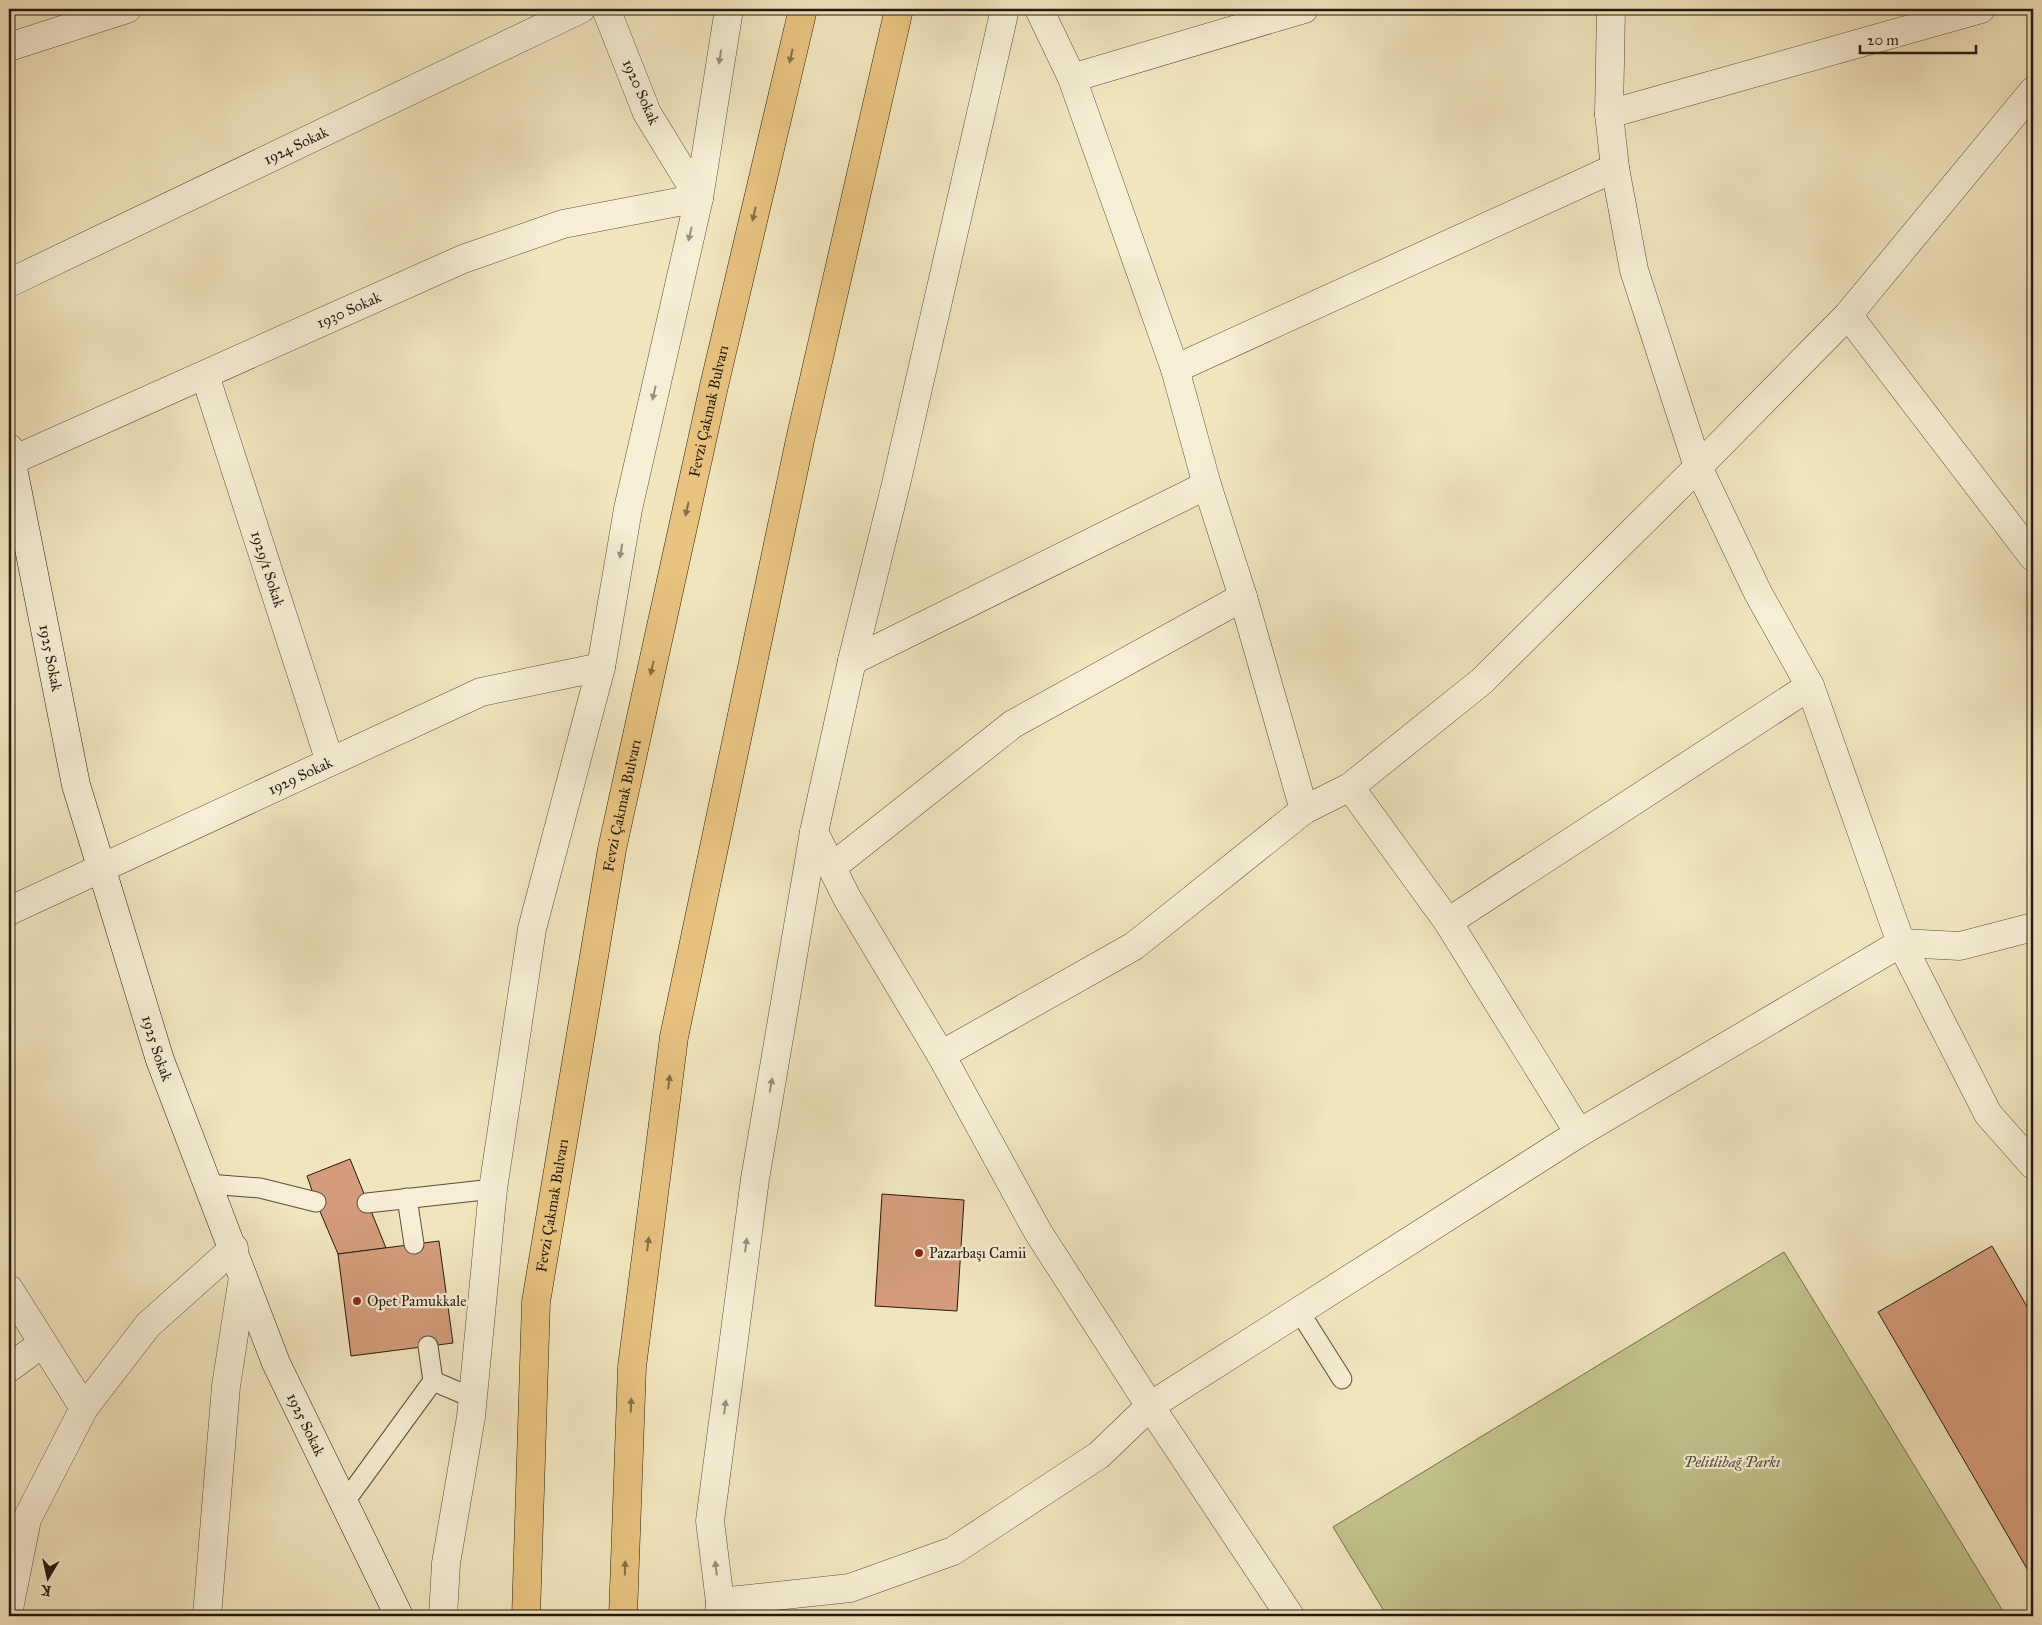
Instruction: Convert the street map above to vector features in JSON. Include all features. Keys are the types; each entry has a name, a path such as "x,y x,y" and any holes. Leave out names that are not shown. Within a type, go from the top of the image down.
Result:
{"main road":[{"name":"Fevzi Çakmak Bulvarı","path":"526,1616 536,1302 612,849 714,386 802,9"},
{"path":"623,1616 632,1367 674,1037 800,440 899,9"}],"street":[{"path":"9,48 127,9"},
{"name":"1924 Sokak","path":"9,283 581,9"},
{"name":"1920 Sokak","path":"606,9 648,113 699,198"},
{"path":"443,1616 446,1563 473,1398 493,1189 532,928 601,667 628,509 699,198 729,9"},
{"path":"1005,9 896,484 852,661 814,832 755,1179 710,1521 720,1609 850,1588 953,1551 1099,1455 1150,1406 1579,1134 1901,943 1960,946 2033,927"},
{"path":"1039,9 1072,78 1174,369 1207,485 1243,596 1304,810"},
{"path":"1072,78 1304,9"},
{"path":"1611,9 1609,114 1615,168 1634,270 1698,467 1758,593 1810,686 1901,943 1988,1114 2033,1165"},
{"path":"1609,114 1981,9"},
{"path":"941,1055 1134,946 1304,810 1350,787 1482,681 1848,315 2033,90"},
{"path":"1174,369 1615,168"},
{"name":"1930 Sokak","path":"10,454 204,375 463,259 563,224 699,198"},
{"path":"1848,315 2033,557"},
{"name":"1929/1 Sokak","path":"204,375 330,762"},
{"name":"1925 Sokak","path":"10,454 76,785 103,868 160,1060 234,1248 276,1363 399,1616"},
{"path":"852,661 1207,485"},
{"path":"832,867 1013,724 1243,596"},
{"name":"1929 Sokak","path":"9,911 481,692 601,667"},
{"path":"1448,922 1810,686"},
{"path":"1350,787 1448,922 1579,1134"},
{"path":"814,832 847,898 941,1055 1038,1232 1150,1406 1290,1616"},
{"path":"9,1609 28,1519 84,1408 148,1325 234,1248"},
{"path":"207,1616 226,1386 243,1277"},
{"path":"9,1289 84,1408"},
{"path":"9,1368 43,1343"}],"lane":[{"path":"208,1184 260,1188 316,1202"},
{"path":"368,1203 493,1189"},
{"path":"407,1198 414,1244"},
{"path":"1299,1311 1342,1379"},
{"path":"344,1503 433,1381 428,1346"},
{"path":"433,1381 473,1398"}],"green space":[{"name":"Pelitlibağ Parkı","path":"1784,1252 2006,1616 1387,1616 1333,1527"}],"building":[{"path":"350,1159 386,1248 338,1254 316,1202 307,1176"},
{"name":"Pazarbaşı Camii","path":"882,1194 964,1200 957,1311 875,1306"},
{"path":"439,1241 453,1343 351,1356 338,1254"},
{"path":"1992,1246 2033,1317 2033,1579 1878,1312"}],"place":[{"name":"Pazarbaşı Camii","path":"919,1253"},
{"name":"Opet Pamukkale","path":"357,1301"}]}
